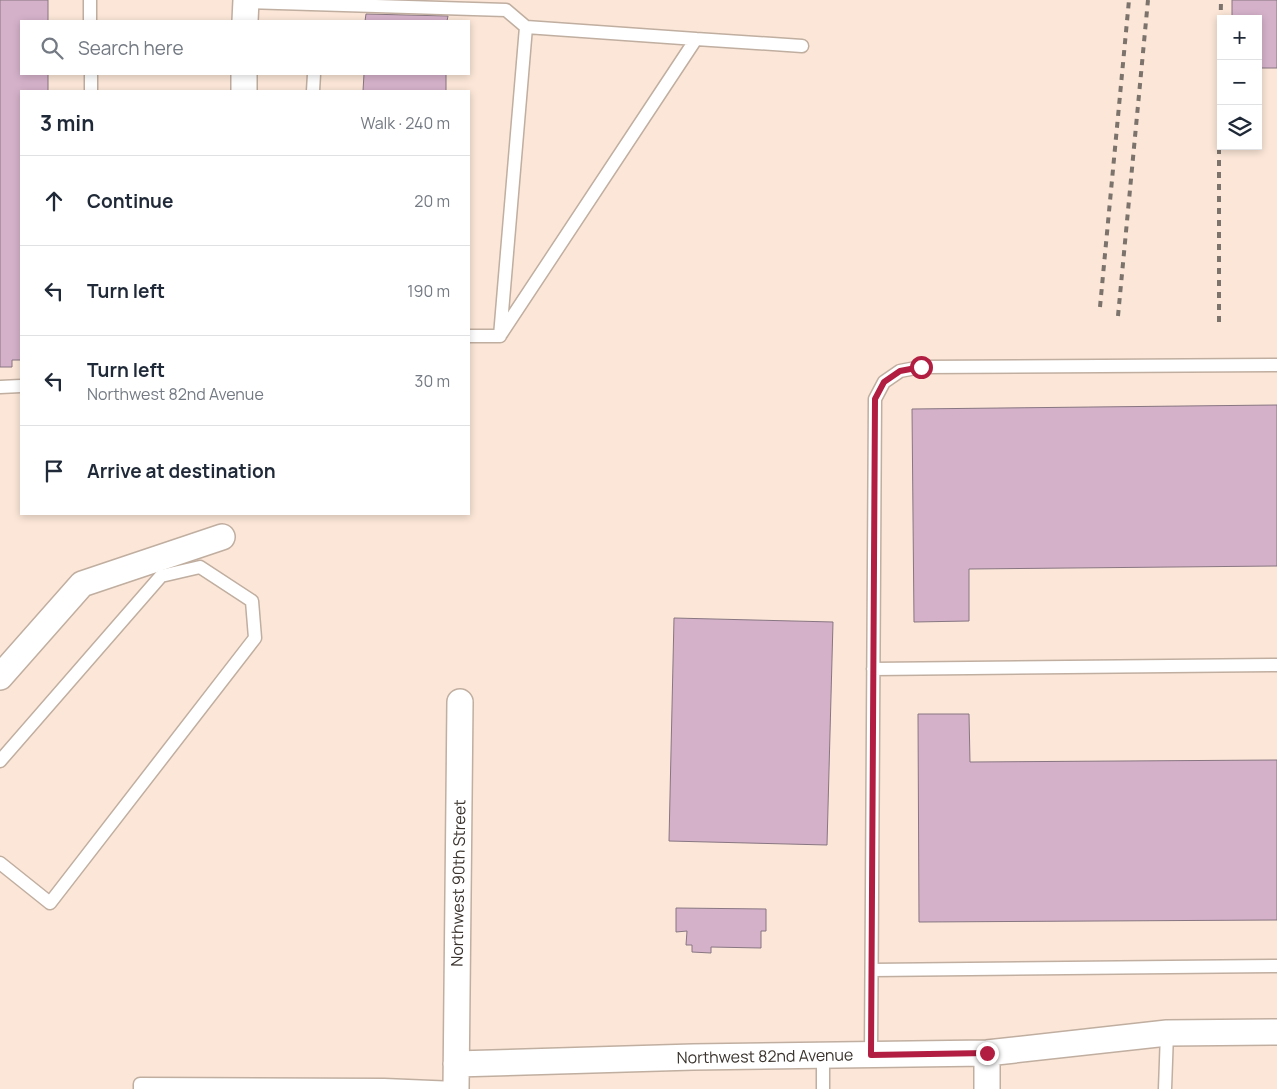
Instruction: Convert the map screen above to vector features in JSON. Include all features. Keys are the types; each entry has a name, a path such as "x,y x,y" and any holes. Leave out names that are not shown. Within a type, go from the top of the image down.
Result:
{"street":[{"path":"244,75 244,90"},
{"path":"0,677 82,584 159,568 222,537"},
{"name":"Northwest 90th Street","path":"456,1080 460,702"},
{"name":"Northwest 82nd Avenue","path":"456,1080 694,1057 987,1053 1167,1033 1277,1032"},
{"path":"987,1053 987,1089"}],"lane":[{"path":"90,0 90,20"},
{"path":"246,8 506,10 526,27 802,46"},
{"path":"500,336 526,27"},
{"path":"500,336 696,39"},
{"path":"91,75 91,90"},
{"path":"314,75 314,90"},
{"path":"470,336 500,336"},
{"path":"871,1055 875,399 884,382 900,371 921,367 1277,366"},
{"path":"0,387 20,386"},
{"path":"0,761 159,568 200,567 252,602 255,638 50,903 0,863"},
{"path":"874,669 1277,665"},
{"path":"872,970 1277,966"},
{"path":"1166,1089 1167,1033"},
{"path":"823,1055 823,1089"},
{"path":"140,1089 140,1084 384,1087 456,1080"}],"shaded area":[{"path":"0,0 1277,0 1277,1089 0,1089"}],"building":[{"path":"0,0 48,0 48,20 20,20 20,75 48,75 48,90 20,90 20,360 12,360 12,367 0,367"},
{"path":"1232,0 1277,0 1277,68 1262,68 1262,15 1232,15"},
{"path":"366,14 448,16 447,20 365,20"},
{"path":"364,75 446,75 446,90 363,90"},
{"path":"1277,405 1277,566 969,569 969,621 914,622 912,409"},
{"path":"674,618 833,622 827,845 669,841"},
{"path":"918,714 969,714 970,762 1277,760 1277,920 919,922"},
{"path":"676,908 766,909 766,931 761,931 761,948 711,947 711,953 692,952 692,945 686,945 687,931 676,932"}],"railway":[{"path":"1100,307 1129,0"},
{"path":"1118,316 1148,0"},
{"path":"1219,322 1221,0"}],"route":[{"path":"921,367 900,371 884,382 875,399 871,1055 987,1053"}]}
